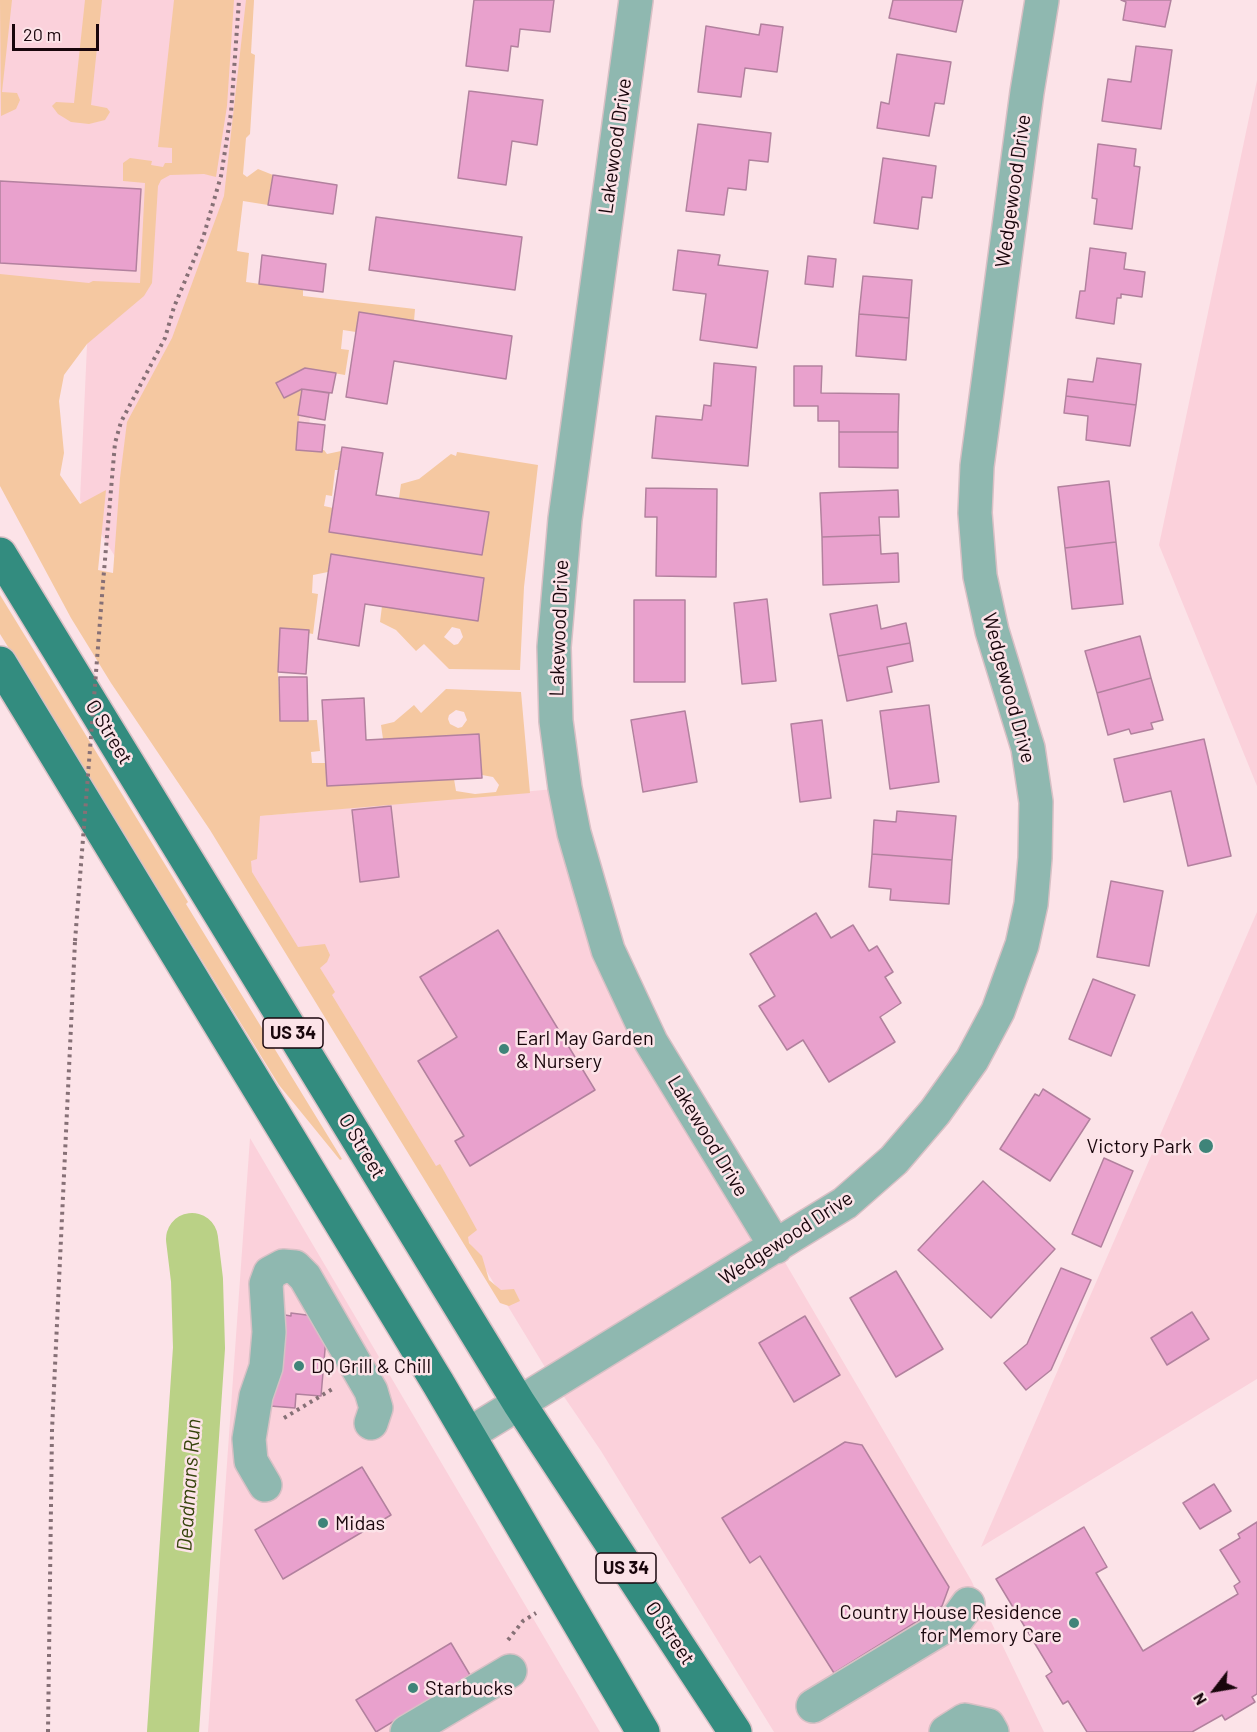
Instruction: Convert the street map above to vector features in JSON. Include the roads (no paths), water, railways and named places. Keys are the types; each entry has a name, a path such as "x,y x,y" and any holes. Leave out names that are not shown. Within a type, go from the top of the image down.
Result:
{"main road":[{"name":"O Street","path":"0,554 519,1403 735,1732"},
{"name":"US 34","path":"0,663 469,1434 643,1732"}],"street":[{"name":"Lakewood Drive","path":"636,0 565,519 554,647 557,731 574,833 593,906 624,988 651,1042 776,1247"},
{"name":"Wedgewood Drive","path":"469,1434 776,1247 854,1195 894,1160 935,1112 972,1060 998,1011 1022,945 1029,914 1034,882 1037,831 1032,774 1022,722 992,631 980,576 975,513 976,466 1025,104 1042,0"},
{"path":"265,1485 251,1461 249,1439 256,1396 266,1367 269,1332 266,1284 270,1273 283,1266 289,1266 295,1267 305,1277 371,1391 376,1408 371,1423"},
{"path":"813,1706 957,1619 968,1604"},
{"path":"407,1732 509,1655"},
{"path":"946,1732 965,1720 988,1725 992,1732"}],"waterway":[{"name":"Deadmans Run","path":"173,1732 199,1348 197,1280 192,1239"}],"place":[{"name":"Earl May Garden & Nursery","path":"504,1049"},
{"name":"Victory Park","path":"1206,1146"},
{"name":"DQ Grill & Chill","path":"299,1366"},
{"name":"Midas","path":"323,1523"},
{"name":"Country House Residence for Memory Care","path":"1074,1623"},
{"name":"Starbucks","path":"413,1688"}]}
